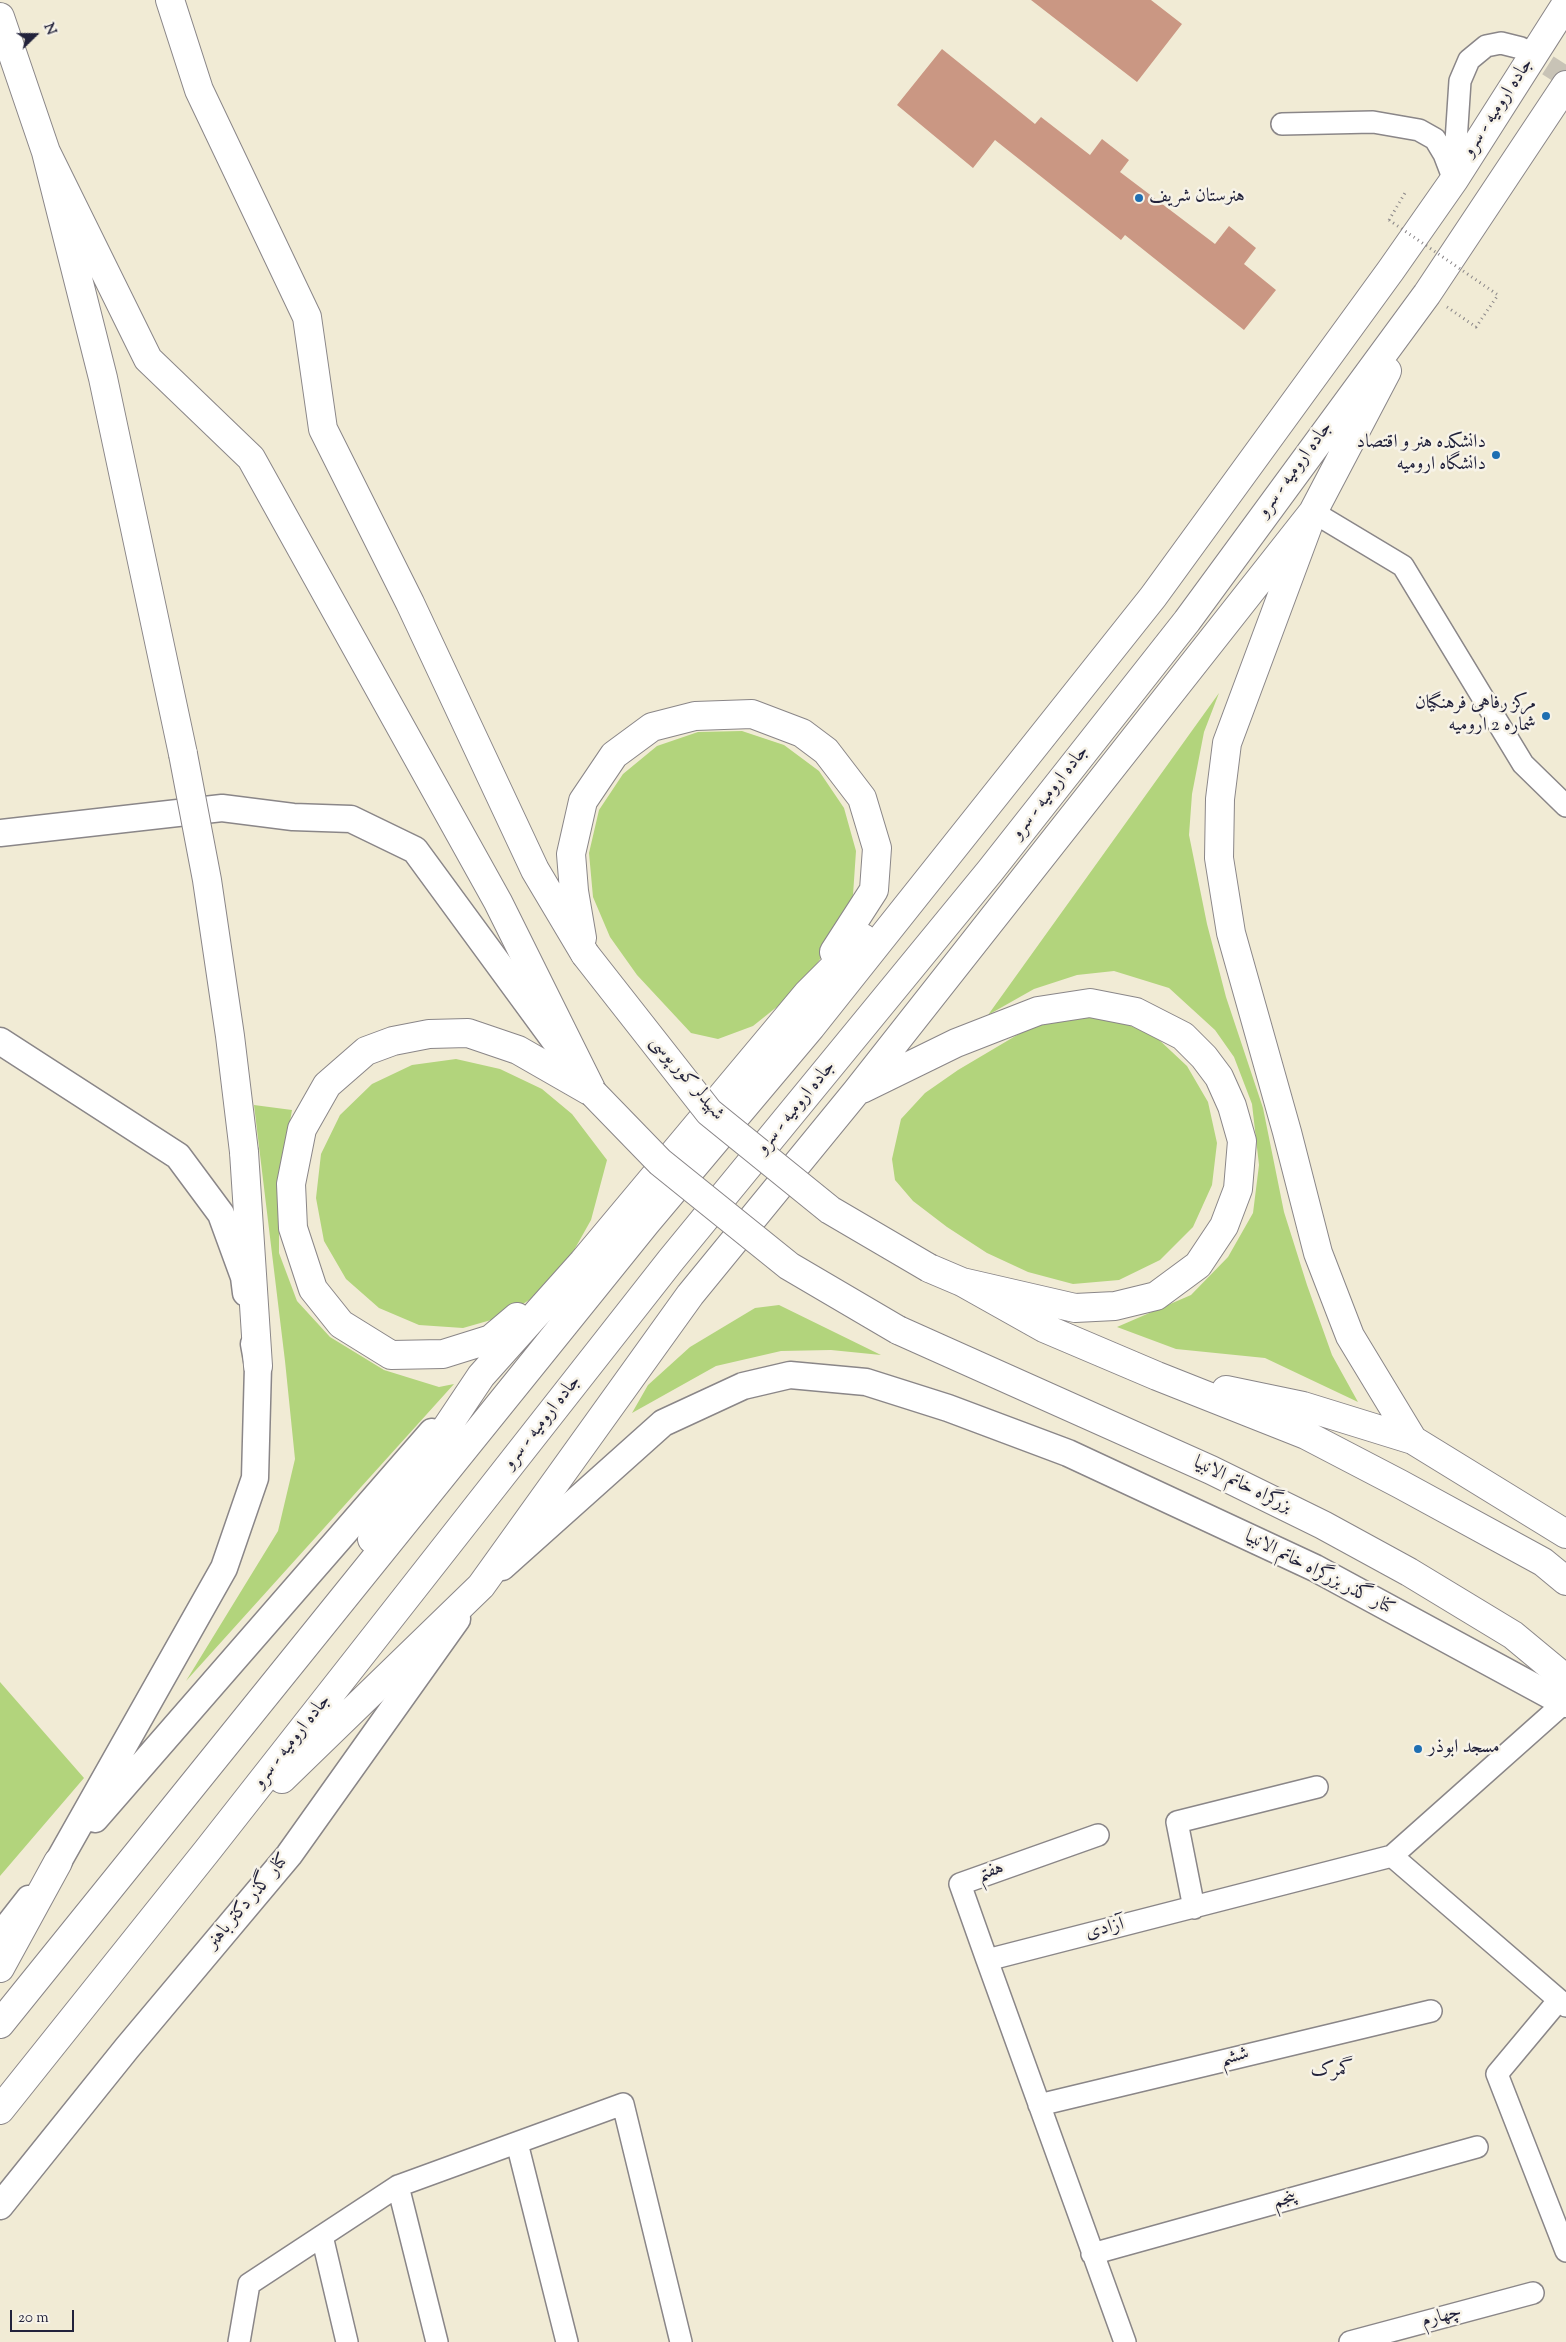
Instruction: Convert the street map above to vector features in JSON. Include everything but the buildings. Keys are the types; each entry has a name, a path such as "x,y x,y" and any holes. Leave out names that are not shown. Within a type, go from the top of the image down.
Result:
{"highway":[{"name":"شهیدلر کور پوسی","path":"170,0 199,90 307,317 323,429 414,611 535,870 585,954 709,1112 830,1210 929,1268 962,1282"},
{"name":"جاده ارومیه - سرو","path":"0,2024 646,1223 811,1027 1153,598 1454,180 1566,4"},
{"path":"0,17 46,152 103,378 184,754 208,890 230,1036 244,1152 258,1366"},
{"name":"جاده ارومیه - سرو","path":"0,2110 207,1851 671,1260 977,886 1186,621 1427,294 1566,85"},
{"path":"46,152 148,360 251,458 498,902 593,1093"},
{"path":"1413,1440 1350,1336 1318,1253 1287,1132 1230,933 1219,858 1220,799 1227,743 1313,512 1427,294"},
{"path":"207,1851 481,1586 690,1295 856,1092 1313,512"},
{"path":"585,954 574,891 571,854 583,801 614,755 652,727 695,716 752,714 802,733 826,751 862,798 877,848 874,890 807,994"},
{"path":"269,1692 481,1376 583,1262 807,994 958,843"},
{"path":"856,1092 956,1043 1038,1011 1090,1003 1136,1012 1183,1036 1204,1057 1219,1077 1232,1106 1242,1141 1238,1189 1224,1226 1198,1265 1156,1296 1115,1306 1075,1308 962,1282"},
{"path":"583,1262 491,1339 443,1354 391,1355 341,1324 313,1289 293,1228 291,1184 302,1129 327,1085 366,1051 393,1041 428,1034 468,1034 518,1050 593,1093"},
{"name":"بزرگراه خاتم الانبیا","path":"593,1093 660,1162 789,1266 898,1330 1211,1470 1323,1525 1409,1572 1513,1636 1565,1695"},
{"path":"962,1282 1044,1328 1157,1376 1306,1435 1543,1562 1566,1581"},
{"path":"1157,1376 1303,1406 1413,1440 1566,1534"},
{"path":"0,1968 58,1862"}],"main road":[{"path":"0,833 222,808 293,816 350,819 415,850 593,1093"},
{"path":"0,1041 178,1156 221,1214 244,1277 258,1366 255,1478 224,1568 58,1862"},
{"name":"کنار گذر بزرگراه خاتم الانبیا","path":"481,1586 663,1423 743,1386 790,1375 866,1382 948,1408 1068,1453 1315,1568 1565,1695"},
{"path":"0,1936 58,1862 481,1376"},
{"name":"کنار گذر دکتر باهنر","path":"0,2206 127,2048 289,1855 481,1586"}],"street":[{"path":"1454,180 1460,81 1470,60 1486,46 1501,43 1521,48"},
{"path":"1282,124 1373,122 1419,130 1435,139 1444,154 1454,180"},
{"path":"1313,512 1403,566 1523,764 1566,806"},
{"name":"آزادی","path":"987,1960 1392,1856 1565,1695"},
{"path":"1194,1908 1177,1822 1317,1787"},
{"name":"هفتم","path":"987,1960 960,1884 1098,1834"},
{"path":"1392,1856 1562,2004 1497,2074 1566,2251"},
{"path":"987,1960 1125,2342"},
{"name":"ششم","path":"1039,2105 1431,2011"},
{"path":"239,2342 249,2284 398,2186 623,2104 681,2342"},
{"path":"517,2143 567,2342"},
{"name":"پنجم","path":"1092,2254 1477,2148"},
{"path":"398,2186 437,2342"},
{"path":"322,2236 347,2342"},
{"name":"چهارم","path":"1350,2342 1533,2293"}],"path":[{"path":"1405,192 1389,220 1498,295 1476,327 1427,294"}],"green space":[{"path":"1219,693 1204,732 1192,794 1189,835 1207,924 1226,997 1263,1108 1284,1212 1332,1355 1358,1402 1265,1358 1176,1349 1117,1327 1191,1295 1228,1257 1253,1213 1259,1165 1252,1104 1234,1057 1215,1030 1169,988 1114,971 1077,975 1034,989 988,1015"},
{"path":"742,731 784,745 819,771 844,808 856,851 853,895 836,936 809,975 783,1002 753,1026 718,1039 691,1033 637,975 610,937 593,897 589,853 599,810 623,774 657,746 698,732"},
{"path":"1075,1016 1117,1020 1156,1037 1187,1066 1208,1102 1217,1143 1212,1185 1193,1227 1160,1260 1119,1280 1073,1284 1028,1272 987,1253 947,1227 913,1201 895,1180 892,1159 901,1119 925,1093 958,1070 1034,1025"},
{"path":"456,1059 500,1069 542,1089 572,1114 607,1160 591,1220 573,1252 541,1292 505,1316 463,1328 419,1325 379,1308 346,1279 324,1241 316,1198 321,1154 340,1115 372,1084 412,1065"},
{"path":"254,1105 292,1110 279,1183 279,1253 297,1301 330,1337 384,1370 439,1387 454,1384 186,1681 278,1531 295,1459"},
{"path":"779,1305 881,1355 831,1350 781,1351 716,1366 632,1413 648,1385 690,1347 755,1308"},
{"path":"0,1682 84,1778 0,1876"}],"tunnel":[{"path":"1521,48 1566,77"}],"place":[{"name":"هنرستان شریف","path":"1139,198"},
{"name":"دانشکده هنر و اقتصاد دانشگاه ارومیه","path":"1496,455"},
{"name":"مرکز رفاهی فرهنگیان شماره 2 ارومیه","path":"1546,716"},
{"name":"مسجد ابوذر","path":"1418,1749"}],"district":[{"name":"گمرک","path":"1332,2072"}]}
